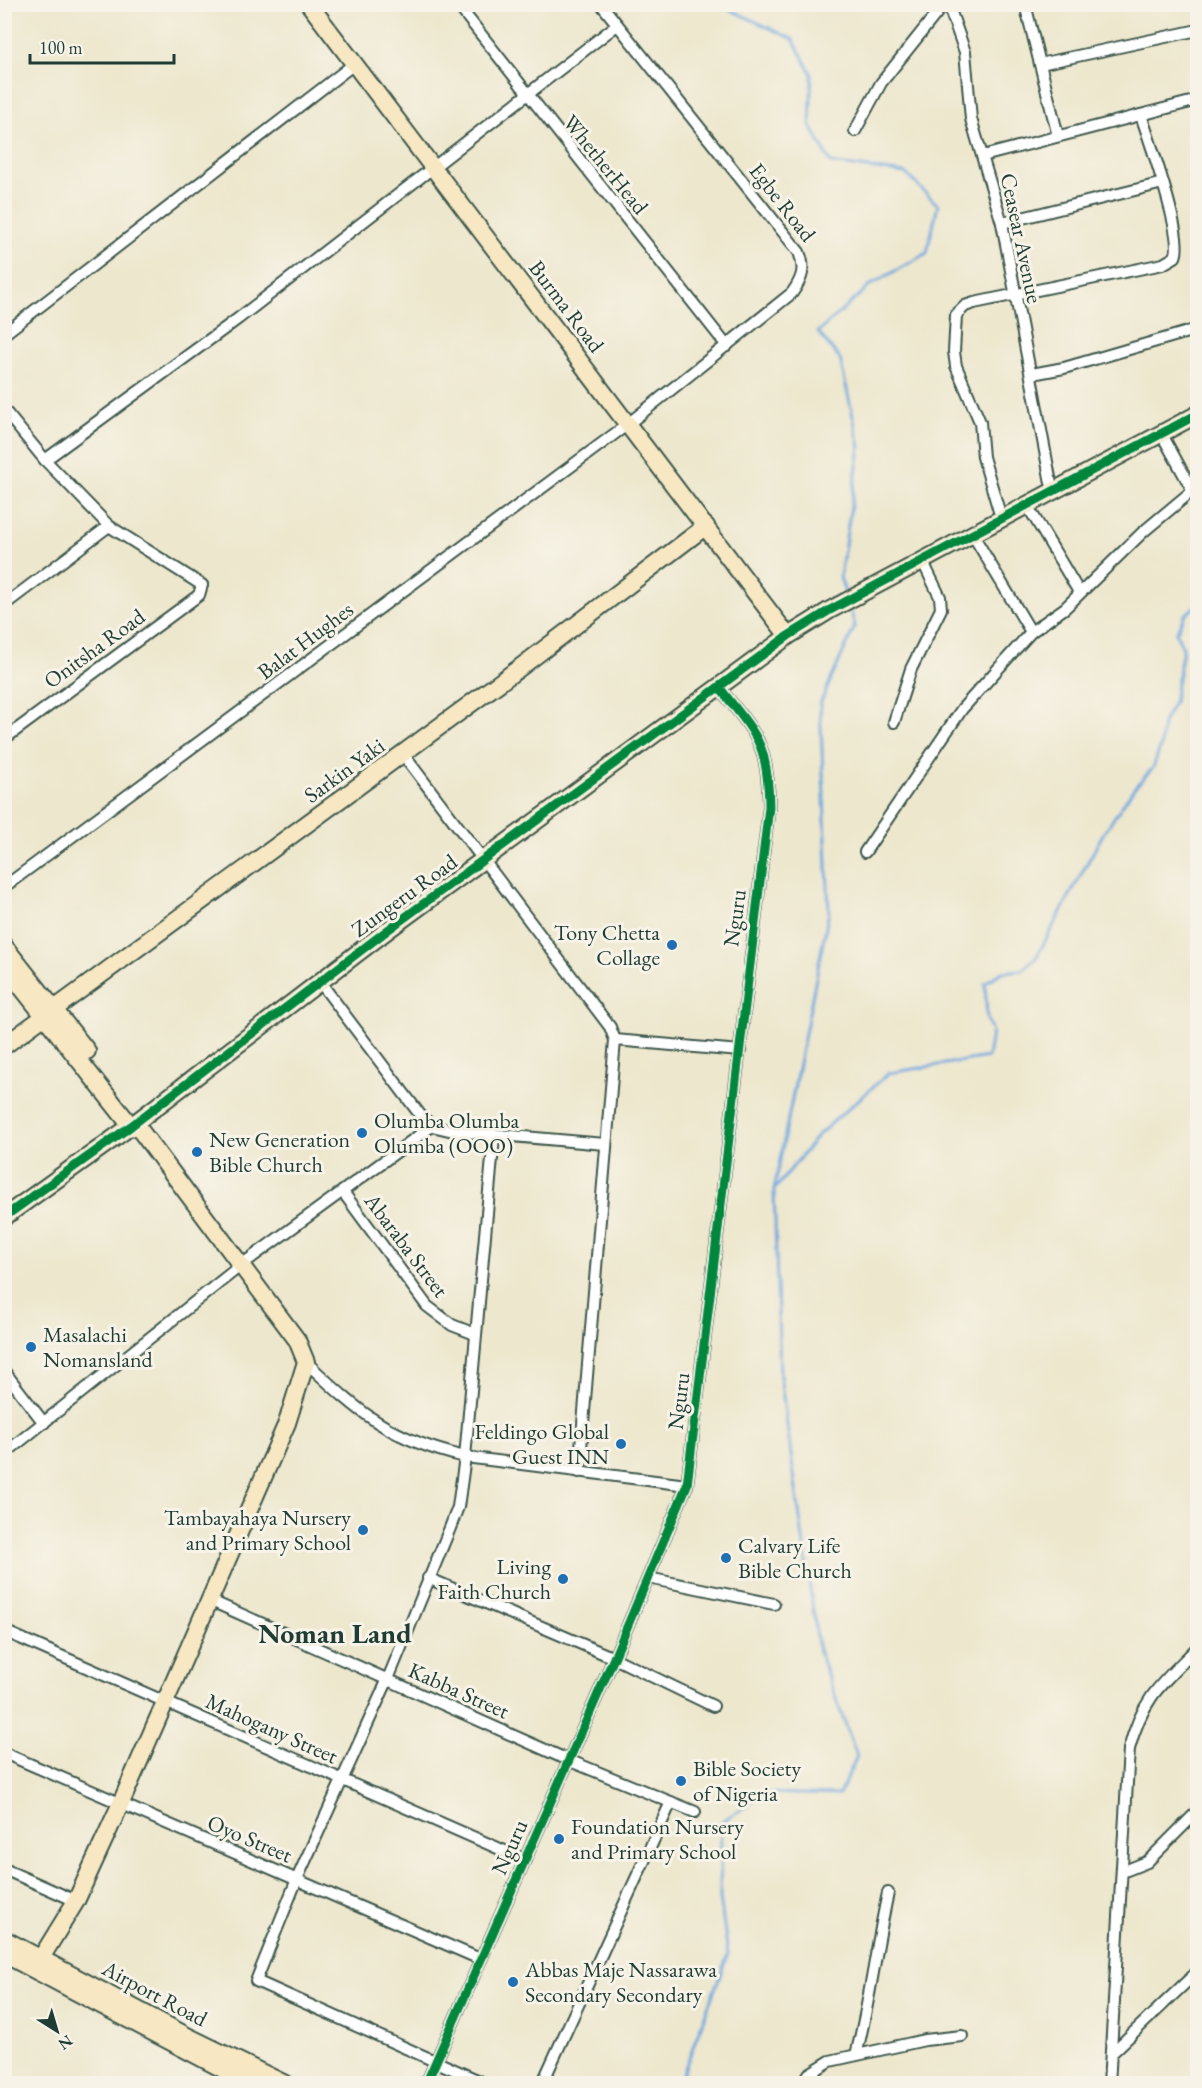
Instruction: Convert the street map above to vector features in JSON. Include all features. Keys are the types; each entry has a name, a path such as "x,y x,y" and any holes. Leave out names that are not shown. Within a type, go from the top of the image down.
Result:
{"street":[{"name":"Burma Road","path":"309,4 785,632"},
{"name":"WhetherHead","path":"457,4 727,346"},
{"name":"Egbe Road","path":"601,4 799,252 804,264 799,283 792,294 628,424"},
{"path":"855,131 881,83 946,4"},
{"name":"Ceasear Avenue","path":"946,4 965,52 971,119 1002,223 1051,483"},
{"path":"1025,4 1058,136"},
{"path":"45,460 239,318 617,25"},
{"path":"1040,64 1197,30"},
{"path":"4,334 354,64"},
{"path":"983,156 1197,100"},
{"path":"999,511 983,458 980,422 956,366 954,334 956,315 965,306 1163,264 1175,257 1178,246 1163,183 1141,115"},
{"path":"1002,223 1163,183"},
{"path":"1032,374 1075,365 1197,329"},
{"path":"849,597 999,511 1197,404"},
{"path":"4,410 45,460 109,526 4,605"},
{"path":"849,597 923,562 1197,414"},
{"name":"Balat Hughes","path":"4,887 628,424"},
{"path":"865,852 962,709 1031,632 1065,608 1078,592 1195,488 1161,434"},
{"path":"1027,506 1078,592"},
{"name":"Onitsha Road","path":"4,739 199,595 202,585 200,581 109,526"},
{"name":"Sarkin Yaki","path":"4,1046 403,754 706,526"},
{"path":"973,535 1031,632"},
{"path":"894,722 911,669 929,636 942,603 923,562"},
{"name":"Zungeru Road","path":"4,1217 482,857 719,687 785,632 849,597"},
{"path":"4,1206 134,1121 323,966 482,857 785,632"},
{"name":"Nguru","path":"426,2084 614,1659 687,1485 769,807 768,772 759,739 719,687"},
{"path":"403,754 610,1027 615,1040 579,1472"},
{"path":"4,946 49,1012 134,1121 297,1340 306,1362 357,1410 395,1434 433,1449 465,1457 687,1485"},
{"path":"4,965 49,1012"},
{"path":"320,981 421,1116 432,1126 494,1136 605,1144"},
{"path":"615,1040 740,1051"},
{"path":"4,1454 240,1266 432,1126"},
{"path":"486,2084 256,1981 297,1879 388,1679 458,1507 465,1457 494,1136"},
{"name":"Abaraba Street","path":"343,1192 427,1305 452,1325 475,1334"},
{"path":"41,1958 76,1901 122,1803 287,1423 306,1362"},
{"path":"4,1371 44,1423"},
{"path":"428,1578 614,1659 713,1706"},
{"path":"648,1578 774,1604"},
{"name":"Kabba Street","path":"209,1600 568,1760 695,1812"},
{"name":"Mahogany Street","path":"4,1631 525,1860"},
{"path":"1109,2084 1129,1749 1137,1719 1156,1689 1197,1647"},
{"name":"Oyo Street","path":"4,1753 480,1959"},
{"path":"542,2084 671,1802"},
{"path":"1122,1872 1147,1862 1197,1811"},
{"path":"4,1869 76,1901"},
{"path":"856,2055 868,2010 879,1932 888,1893"},
{"name":"Airport Road","path":"4,1939 199,2042 285,2084"},
{"name":"Airport Road","path":"4,1954 251,2084"},
{"path":"1112,2053 1197,1971"},
{"path":"802,2084 809,2074 830,2061 925,2040 962,2036"}],"waterway":[{"path":"718,4 793,39 812,75 810,125 831,163 905,173 938,205 927,253 872,284 818,332 840,359 860,447 840,577 846,596"},
{"path":"776,1188 818,1135 889,1073 988,1057 992,1032 987,1019 985,983 1002,972 1022,970 1036,958 1103,834 1134,788 1153,768 1161,745 1163,723 1174,702 1183,648 1176,633 1184,616 1198,604"},
{"path":"679,2084 728,1954 720,1898 721,1822 766,1793 839,1795 857,1756 819,1652 780,1376 774,1190 829,912 820,704 855,626 849,605"}],"cycle path":[{"path":"4,1217 131,1126 389,929 788,636 830,610 1198,414"},
{"path":"426,2084 614,1658 687,1485 769,807 763,753 751,729 719,687"}],"place":[{"name":"Tony Chetta Collage","path":"672,945"},
{"name":"Olumba Olumba Olumba (OOO)","path":"362,1133"},
{"name":"New Generation Bible Church","path":"197,1152"},
{"name":"Masalachi Nomansland","path":"31,1347"},
{"name":"Feldingo Global Guest INN","path":"621,1444"},
{"name":"Tambayahaya Nursery and Primary School","path":"363,1530"},
{"name":"Calvary Life Bible Church","path":"726,1558"},
{"name":"Living Faith Church","path":"563,1579"},
{"name":"Bible Society of Nigeria","path":"681,1781"},
{"name":"Foundation Nursery and Primary School","path":"559,1839"},
{"name":"Abbas Maje Nassarawa Secondary Secondary","path":"513,1982"}],"district":[{"name":"Noman Land","path":"335,1633"}]}
